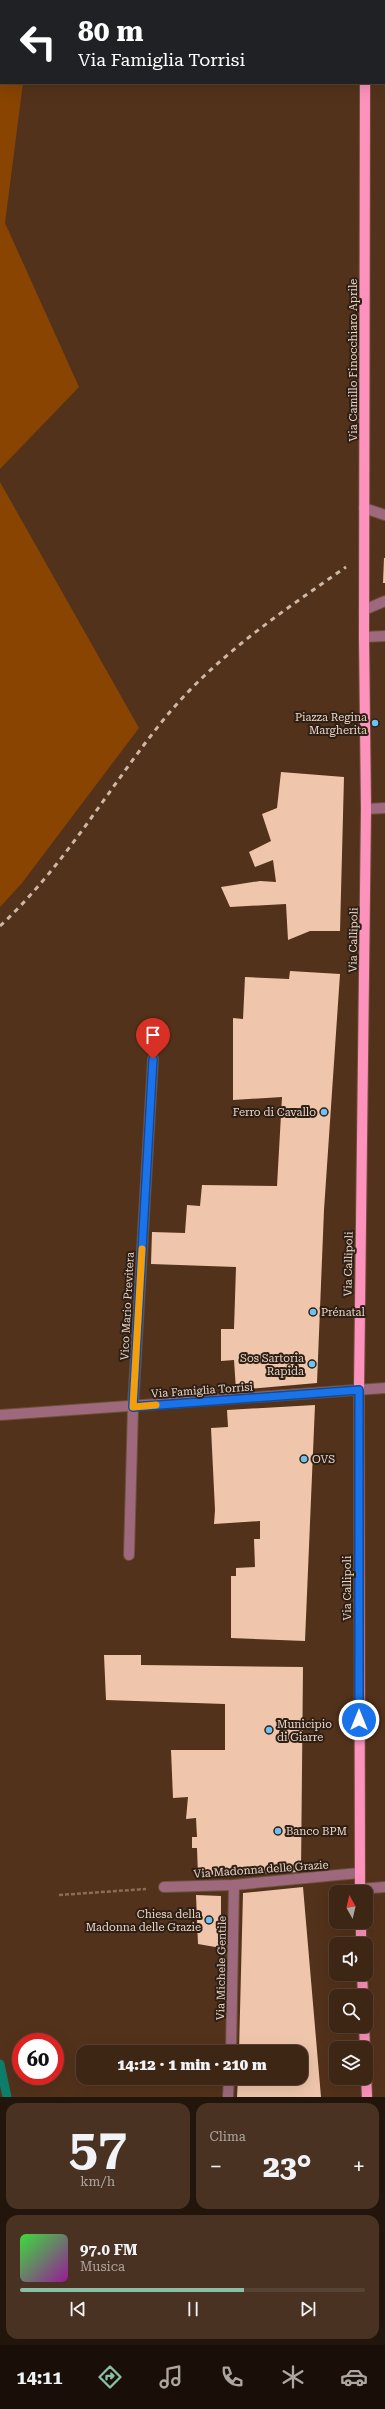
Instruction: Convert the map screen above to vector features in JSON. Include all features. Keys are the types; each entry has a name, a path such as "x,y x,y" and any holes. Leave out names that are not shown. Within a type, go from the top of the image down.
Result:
{"main road":[{"name":"Via Camillo Finocchiaro Aprile","path":"364,637 365,84"},
{"name":"Via Callipoli","path":"360,1885 359,1390 366,809 364,637"},
{"path":"366,2085 367,2097"}],"street":[{"path":"364,508 385,515"},
{"path":"364,610 385,601"},
{"path":"364,637 385,636"},
{"path":"366,809 385,808"},
{"name":"Vico Mario Previtera","path":"129,1555 133,1407 153,1059"},
{"name":"Via Famiglia Torrisi","path":"0,1415 133,1407 385,1388"},
{"name":"Via Madonna delle Grazie","path":"164,1888 234,1884 359,1873"},
{"name":"Via Michele Gentile","path":"231,2045 234,1884"},
{"path":"373,1889 385,1887"},
{"path":"228,2097 229,2085"}],"path":[{"path":"59,1895 164,1888"}],"shaded area":[{"path":"0,84 23,84 5,223 79,387 0,469"},
{"path":"0,482 139,728 22,883 0,907"}],"building":[{"path":"384,558 385,583 383,583"},
{"path":"281,772 344,777 340,931 310,931 288,940 286,904 230,907 221,887 260,881 276,882 273,860 255,867 249,852 271,841 262,814 277,808"},
{"path":"290,971 340,974 324,1210 317,1383 236,1390 234,1360 221,1361 221,1329 234,1329 236,1267 151,1264 152,1232 185,1233 187,1205 200,1206 202,1185 277,1186 282,1097 233,1100 233,1018 243,1019 245,977 289,979"},
{"path":"315,1405 305,1641 231,1638 231,1576 236,1576 236,1568 255,1567 254,1539 260,1539 260,1521 214,1524 215,1510 211,1428 228,1427 227,1410"},
{"path":"104,1655 141,1655 141,1665 303,1667 301,1872 198,1876 197,1848 192,1848 192,1837 197,1837 196,1818 186,1819 188,1797 173,1798 171,1750 225,1750 225,1704 106,1700"},
{"path":"303,1887 321,2097 237,2097 238,2085 308,2085 308,2045 239,2045 243,1893"},
{"name":"Chiesa della Madonna delle Grazie","path":"196,1895 221,1896 221,1948 198,1944"}],"waterway":[{"path":"0,2064 7,2097"}],"railway":[{"path":"0,926 24,902 68,850 148,740 188,692 230,652 275,617 346,567"}],"slow traffic":[{"path":"142,1249 133,1407 156,1405"}],"place":[{"name":"Piazza Regina Margherita","path":"375,723"},
{"name":"Ferro di Cavallo","path":"324,1112"},
{"name":"Prénatal","path":"313,1312"},
{"name":"Sos Sartoria Rapida","path":"312,1364"},
{"name":"OVS","path":"304,1459"},
{"name":"Municipio di Giarre","path":"269,1730"},
{"name":"Banco BPM","path":"278,1831"},
{"name":"Chiesa della Madonna delle Grazie","path":"209,1920"}],"route":[{"path":"153,1059 133,1407 359,1390 359,1720"}]}
